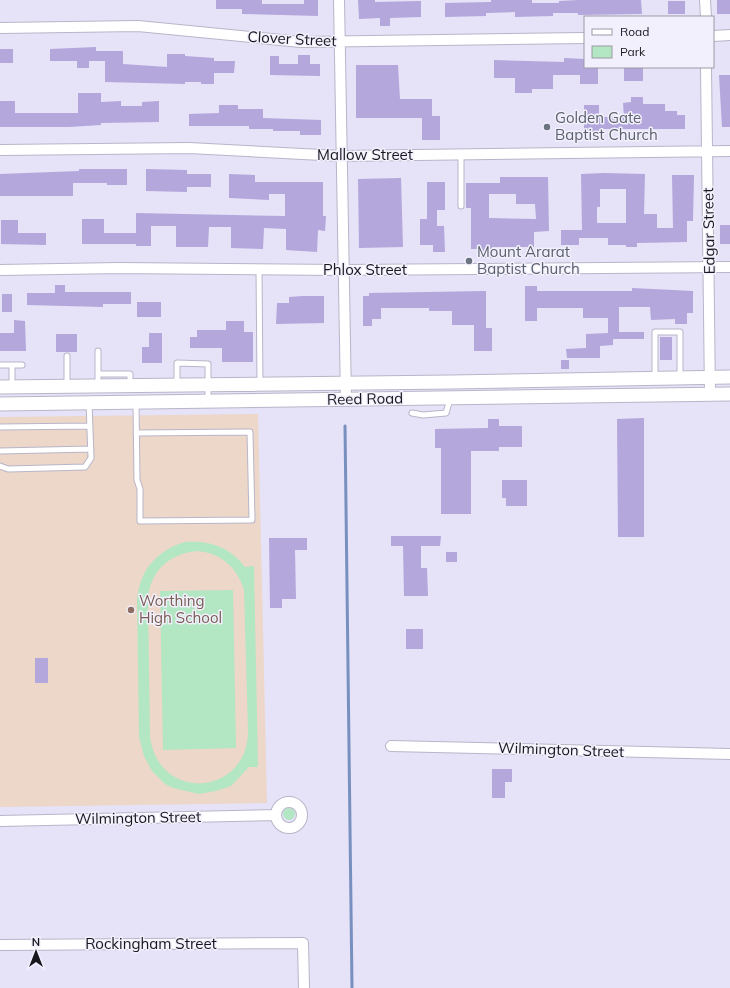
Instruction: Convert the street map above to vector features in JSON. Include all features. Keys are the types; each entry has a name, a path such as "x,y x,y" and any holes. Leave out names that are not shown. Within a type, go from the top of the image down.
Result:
{"street":[{"path":"339,0 346,399"},
{"path":"705,0 706,16"},
{"name":"Clover Street","path":"0,28 138,26 301,42 584,38"},
{"path":"714,36 730,36"},
{"name":"Edgar Street","path":"706,68 710,267 710,394"},
{"name":"Mallow Street","path":"0,150 189,148 341,156 730,151"},
{"name":"Phlox Street","path":"0,270 120,268 343,270 730,267"},
{"name":"Reed Road","path":"6,387 67,386 98,380 130,385 208,385 730,377"},
{"path":"583,380 584,396"},
{"path":"451,382 451,396"},
{"name":"Reed Road","path":"0,404 208,402 451,396 730,394"},
{"name":"Wilmington Street","path":"391,746 730,754"},
{"name":"Wilmington Street","path":"0,821 276,815"},
{"name":"Rockingham Street","path":"0,945 303,943 304,988"}],"lane":[{"path":"461,154 461,206"},
{"path":"259,270 260,384"},
{"path":"655,378 654,332 680,332 680,378"},
{"path":"98,351 98,380"},
{"path":"67,356 67,386"},
{"path":"177,385 177,364 208,364 208,402"},
{"path":"0,365 22,365"},
{"path":"6,387 12,365"},
{"path":"412,413 423,416 446,413 451,396"},
{"path":"0,466 8,469 85,466 91,458 89,403"},
{"path":"136,403 136,433 137,480 140,489 140,521 252,520 250,432 136,433"},
{"path":"0,427 90,426"},
{"path":"0,451 91,449"}],"shaded area":[{"name":"Worthing High School","path":"258,414 267,803 0,807 0,417"}],"green space":[{"path":"185,542 202,542 211,544 233,554 245,567 254,566 258,767 249,767 231,786 216,791 199,794 173,788 165,784 152,771 144,756 139,737 137,600 139,589 151,563 158,556","holes":["197,551 206,552 221,558 227,563 237,574 244,590 248,730 244,752 234,768 220,779 202,783 185,781 169,773 157,758 150,736 148,601 149,591 156,573 169,560 187,553"]},
{"path":"233,590 236,748 163,750 160,591"},
{"path":"291,808 294,809 294,819 287,820 284,819 283,812 284,809"}],"building":[{"path":"216,0 262,0 262,4 304,4 304,0 318,0 318,16 242,14 242,9 216,9"},
{"path":"358,0 375,0 375,2 421,1 421,17 390,18 390,26 380,26 380,18 359,19"},
{"path":"491,0 532,0 532,3 559,3 559,1 578,0 641,0 642,14 578,15 578,13 553,13 553,16 515,17 515,12 486,13 486,16 445,17 445,3 491,2"},
{"path":"717,0 730,0 730,14 717,14"},
{"path":"668,1 685,1 685,14 668,14"},
{"path":"96,47 96,51 123,51 123,64 167,67 167,54 185,54 185,56 214,58 214,61 235,61 234,73 214,73 214,84 201,84 201,82 185,82 185,84 105,82 105,61 89,61 89,68 77,68 77,61 50,61 50,49"},
{"path":"0,49 13,49 13,63 0,63"},
{"path":"298,55 310,55 310,64 320,64 320,76 270,75 270,56 279,56 279,64 298,64"},
{"path":"564,58 584,59 584,68 598,68 598,84 580,84 580,75 553,75 553,89 532,89 532,93 515,93 515,78 494,78 494,60 564,62"},
{"path":"356,65 398,65 400,99 432,99 432,116 440,116 440,140 422,140 422,118 356,118"},
{"path":"624,68 643,68 643,81 624,81"},
{"path":"719,75 730,75 730,127 722,127"},
{"path":"78,93 101,93 101,102 121,101 121,106 142,106 142,102 159,101 159,122 101,123 101,125 69,127 0,127 0,101 15,101 15,113 78,113"},
{"path":"631,97 643,97 643,104 665,104 665,111 677,111 677,115 685,115 685,129 599,129 599,132 584,132 584,105 599,105 599,117 624,117 623,103 631,102"},
{"path":"219,105 238,105 238,109 263,109 263,118 321,120 321,135 300,135 300,131 249,129 249,126 189,126 189,114 219,113"},
{"path":"79,169 127,169 127,185 107,185 107,183 73,183 73,196 0,196 0,174 79,171"},
{"path":"146,169 187,170 187,174 211,174 211,187 187,187 187,192 146,191"},
{"path":"229,174 255,175 255,182 323,182 323,216 326,216 325,231 318,230 317,252 286,250 286,229 264,228 263,249 231,248 231,227 209,227 208,247 176,247 176,226 151,226 151,246 136,246 136,244 82,244 82,219 104,219 104,233 136,233 136,213 285,216 285,194 269,194 269,200 229,198"},
{"path":"581,174 645,174 644,214 657,214 657,228 673,228 672,175 694,175 693,221 687,221 687,242 637,243 637,247 626,247 626,245 608,245 608,238 579,238 579,245 561,245 561,230 582,230","holes":["600,189 626,189 626,223 597,223 597,207 600,207"]},
{"path":"500,177 548,177 549,231 534,232 534,247 492,247 492,258 481,258 481,249 471,249 471,208 466,208 466,183 500,183","holes":["489,194 516,194 516,204 535,204 536,219 489,218"]},
{"path":"401,178 403,247 359,248 358,179"},
{"path":"427,182 445,182 445,210 437,210 437,226 444,226 445,252 433,252 433,245 420,245 420,219 427,219"},
{"path":"1,220 18,220 18,233 46,233 46,245 1,244"},
{"path":"720,225 730,225 730,244 720,244"},
{"path":"55,285 65,285 65,292 131,292 131,304 103,304 103,307 27,305 27,293 55,293"},
{"path":"525,286 537,286 537,291 632,291 632,288 693,291 693,313 687,313 687,324 675,324 675,319 651,320 650,307 619,307 619,332 644,332 644,339 613,339 613,345 600,346 600,358 567,358 566,349 586,348 586,334 608,333 608,318 583,318 583,308 537,308 537,321 525,321"},
{"path":"486,291 486,328 492,328 492,351 474,351 474,325 452,325 452,311 429,311 429,308 381,308 381,319 372,319 372,326 363,326 363,296 369,296 369,293"},
{"path":"2,294 12,294 12,312 2,312"},
{"path":"324,296 324,323 276,324 277,303 289,303 289,297"},
{"path":"137,302 161,302 161,317 137,317"},
{"path":"14,320 25,321 26,351 0,351 0,333 14,333"},
{"path":"226,321 244,321 244,332 253,332 253,362 222,362 222,348 190,348 190,337 197,337 197,330 226,330"},
{"path":"149,333 162,333 162,363 142,363 142,347 149,347"},
{"path":"56,334 77,334 77,352 56,352"},
{"path":"660,337 672,337 672,360 660,360"},
{"path":"561,360 569,360 569,369 561,369"},
{"path":"644,418 644,537 618,537 617,419"},
{"path":"488,419 499,419 499,426 522,426 522,447 499,447 499,451 471,451 471,514 441,514 441,448 435,448 435,429 488,428"},
{"path":"502,480 527,480 527,506 506,506 506,498 502,498"},
{"path":"391,536 441,536 440,546 421,546 421,568 427,568 428,596 404,596 403,546 391,546"},
{"path":"269,538 307,538 307,550 295,550 296,599 282,599 282,608 270,608"},
{"path":"446,552 457,552 457,562 446,562"},
{"path":"406,629 423,629 423,649 406,649"},
{"path":"35,658 48,658 48,683 35,683"},
{"path":"492,769 512,769 512,782 505,782 505,798 492,798"}],"waterway":[{"path":"345,426 352,988"}],"place":[{"name":"Golden Gate Baptist Church","path":"547,127"},
{"name":"Mount Ararat Baptist Church","path":"469,261"},
{"name":"Worthing High School","path":"131,610"}]}
